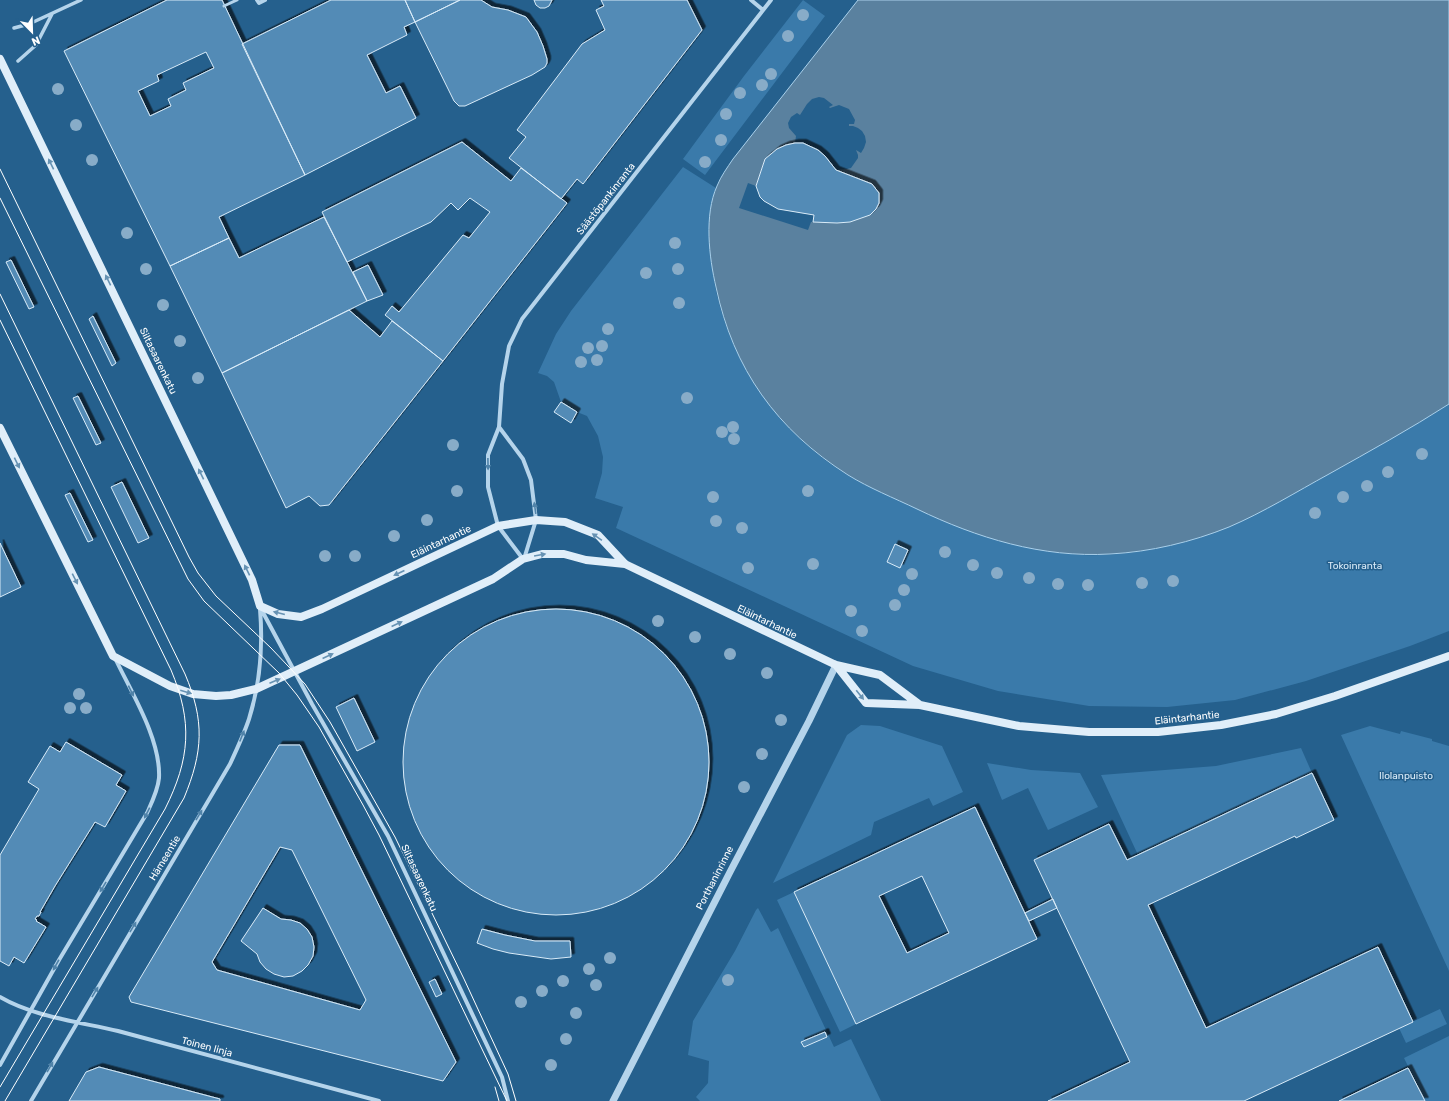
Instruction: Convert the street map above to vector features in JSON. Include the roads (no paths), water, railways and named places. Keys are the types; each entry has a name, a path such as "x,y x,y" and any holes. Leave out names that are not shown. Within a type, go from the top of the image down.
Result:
{"main road":[{"name":"Siltasaarenkatu","path":"0,59 252,580 260,606"},
{"path":"0,428 114,656 170,686 193,694 216,696 232,695 256,689 294,672"},
{"name":"Eläintarhantie","path":"260,606 278,614 300,617 322,609 498,526 536,520 565,522 598,536 625,564"},
{"name":"Eläintarhantie","path":"294,672 493,579 524,559 542,554 564,554 586,560 625,564 836,665 880,675 920,705"},
{"name":"Eläintarhantie","path":"836,665 866,702 920,705 1019,726 1089,732 1158,732 1221,725 1276,714 1335,696 1449,656"}],"street":[{"path":"14,28 29,24 81,0"},
{"path":"257,0 259,3 265,0"},
{"path":"751,0 763,10"},
{"name":"Säästöpankinranta","path":"524,559 498,526 488,487 488,455 499,427 502,384 509,346 522,319 771,0"},
{"path":"18,61 36,45 52,14"},
{"path":"499,427 523,459 531,480 536,520 524,559"},
{"name":"Siltasaarenkatu","path":"260,606 294,672 388,836 502,1077 508,1101"},
{"name":"Hämeentie","path":"30,1101 230,764 247,725 256,689 262,640 260,606"},
{"path":"0,1065 59,960 147,813 154,798 159,779 158,758 152,738 114,656"},
{"name":"Porthaninrinne","path":"613,1101 809,721 836,665"},
{"name":"Toinen linja","path":"0,996 31,1010 118,1031 379,1101"}],"lane":[{"path":"224,6 237,0"}],"tram line":[{"path":"0,169 189,557 198,573 216,596 271,648 305,684 330,722 395,837 508,1074 516,1101"},
{"path":"0,198 188,579 204,601 279,673 297,695 319,727 379,835 507,1101"},
{"path":"0,294 185,674 196,707 199,736 195,766 184,798 5,1101"},
{"path":"0,320 171,670 183,707 186,740 180,774 165,809 0,1087"},
{"path":"495,1087 499,1101"}],"park label":[{"name":"Tokoinranta","path":"1355,566"},
{"name":"Ilolanpuisto","path":"1406,776"}]}
